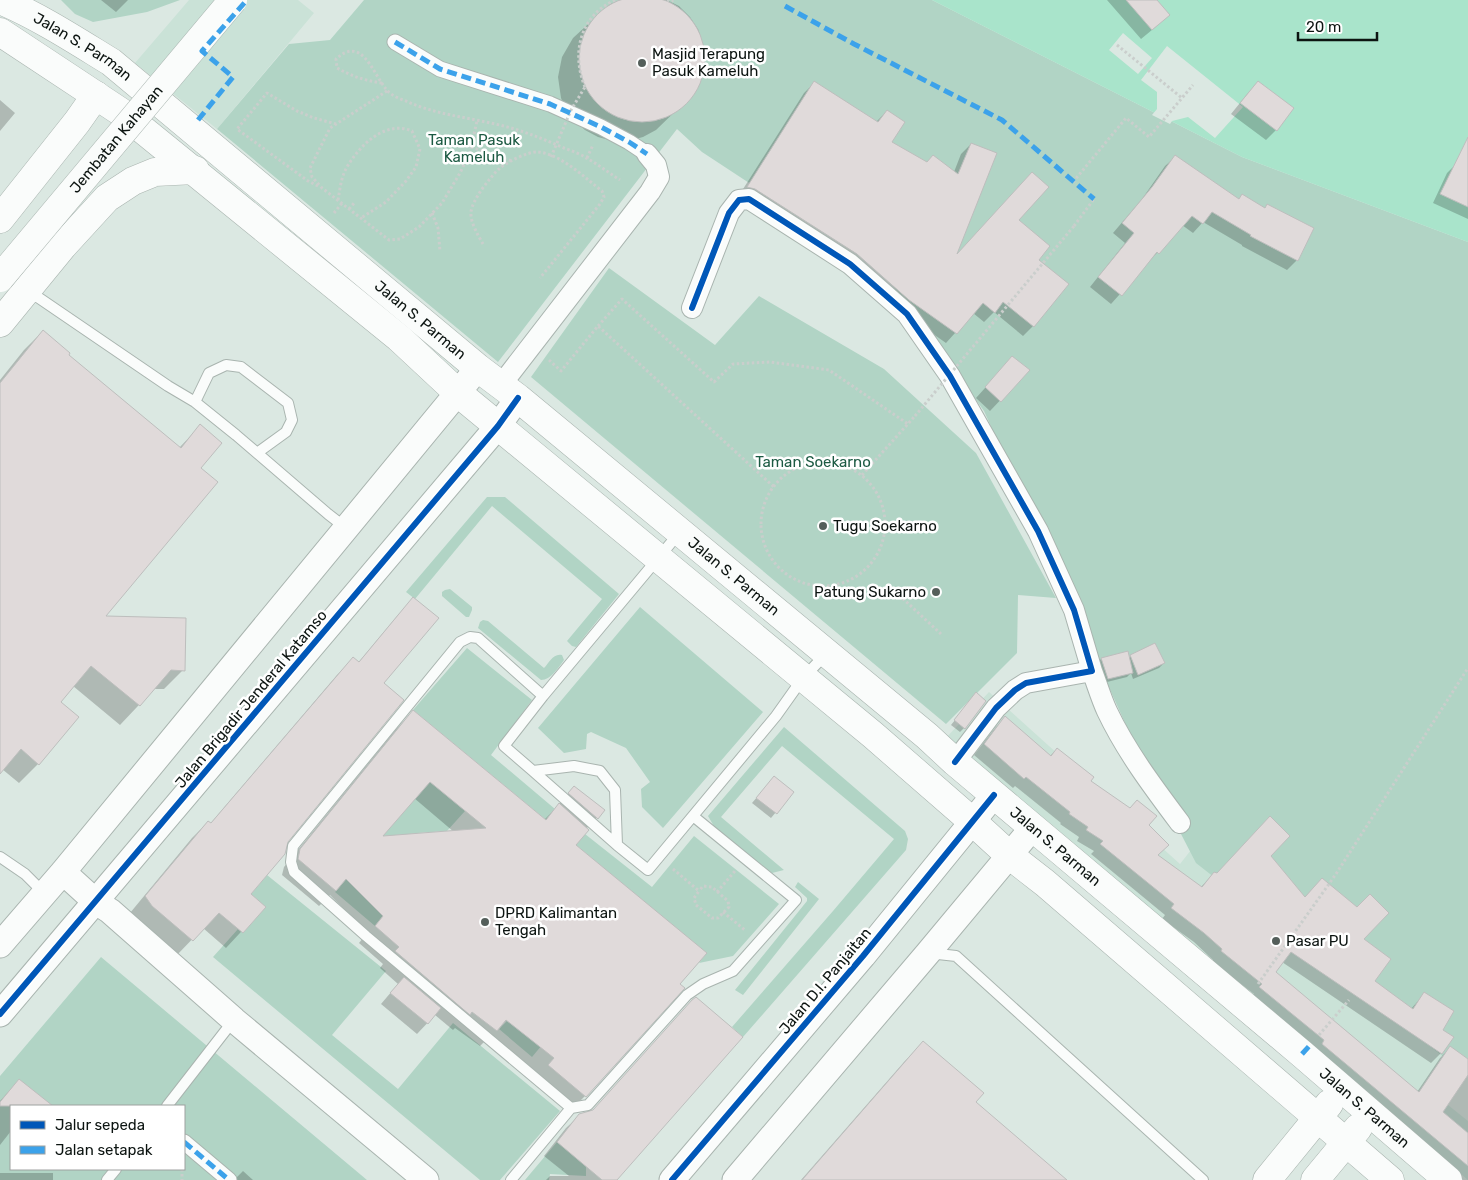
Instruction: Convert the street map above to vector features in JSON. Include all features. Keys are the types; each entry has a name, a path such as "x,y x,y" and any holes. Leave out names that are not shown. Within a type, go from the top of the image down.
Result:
{"main road":[{"name":"Jalan S. Parman","path":"0,0 44,21 112,62 478,368 927,736 955,762 1448,1180"},
{"name":"Jembatan Kahayan","path":"0,278 233,0"},
{"name":"Jalan S. Parman","path":"0,32 121,112 399,338 458,393 873,736 973,822 1009,856 1052,889 1390,1180"},
{"path":"0,219 96,95"},
{"path":"0,323 63,246 107,198 133,181 155,172 194,170"},
{"path":"27,186 38,185 52,190 59,197 67,215 68,226 63,246"},
{"path":"1267,1180 1342,1089"},
{"path":"1315,1180 1370,1113"}],"street":[{"path":"395,42 440,70 550,104 601,127 647,154 656,165 659,176 650,192 532,345 509,392"},
{"path":"692,308 729,213 739,200 749,199 850,264 907,314 950,376 1038,531 1074,610 1092,671 1106,709 1122,740 1180,823"},
{"path":"0,945 478,368"},
{"name":"Jalan Brigadir Jenderal Katamso","path":"0,1014 498,426 509,392"},
{"path":"955,762 996,708 1015,690 1026,683 1092,671"},
{"name":"Jalan D.I. Panjaitan","path":"672,1180 863,956 994,795"},
{"path":"735,1180 1033,827"},
{"path":"62,872 421,1178"},
{"path":"185,1143 229,1180"}],"lane":[{"path":"26,292 39,298 168,386 195,402 347,528"},
{"path":"195,402 209,373 226,364 240,367 288,403 292,420 286,432 257,453"},
{"path":"680,532 543,696 504,746 616,844 648,870 776,716 804,678 827,653"},
{"path":"543,696 478,638 470,637 460,642 293,846 291,862 294,872 366,936 572,1108"},
{"path":"533,772 574,766 600,771 615,790 616,844"},
{"path":"511,1180 572,1108 588,1105 686,995 702,984 733,971 796,900 693,816"},
{"path":"0,857 25,874 44,894"},
{"path":"928,953 956,956 1203,1180"},
{"path":"168,1105 234,1020"},
{"path":"107,1180 115,1170"}],"path":[{"path":"550,157 571,110 585,87 580,72 578,56 582,35 593,17 615,0"},
{"path":"667,0 673,0"},
{"path":"1117,45 1182,98"},
{"path":"382,83 349,75 337,68 336,59 344,52 354,50 363,54 382,83 387,91 406,101 428,109 527,133 587,158 620,180"},
{"path":"1073,182 1126,118 1149,137 1193,85"},
{"path":"387,91 330,128 310,168 312,177 321,187 388,240 400,240 419,227 442,203 471,148 477,121"},
{"path":"321,187 308,181 237,129 267,94 297,111 337,124"},
{"path":"338,200 346,168 360,150 377,134 390,128 403,127 412,131 420,149 416,167 406,181 386,202 361,218"},
{"path":"471,148 512,161"},
{"path":"483,244 476,232 471,213 474,202 501,168 536,151 546,153 563,161 602,192 604,197 540,278"},
{"path":"862,475 915,416 1094,200"},
{"path":"350,209 355,202"},
{"path":"432,213 438,228 440,251"},
{"path":"532,345 561,371 622,299 714,382 733,364 770,362 829,370 908,424"},
{"path":"598,326 774,487"},
{"path":"815,463 832,463 847,467 862,475 873,486 881,500 885,516 885,532 873,562 861,573 847,581 832,586 815,586 800,581 786,573 774,562 766,548 762,533 762,517 766,501 774,487 799,468 815,463"},
{"path":"899,595 941,634"},
{"path":"1243,1005 1336,874 1468,668"},
{"path":"659,857 698,891"},
{"path":"718,892 745,859"},
{"path":"703,886 712,887 718,892 728,901 729,907 718,918 712,918 696,905 694,898 703,886"},
{"path":"723,912 759,941"},
{"path":"1317,1037 1349,1000"}],"shaded area":[{"path":"189,0 298,0 314,13 217,129 135,63"},
{"path":"932,0 1468,0 1468,242 1242,157"},
{"name":"Pasar PU","path":"989,692 1180,864 1213,822 1468,1017 1428,1089 1468,1121 1468,1180 945,739"}],"green space":[{"path":"61,0 180,0 147,12 93,22 75,14"},
{"name":"Taman Pasuk Kameluh","path":"364,0 932,0 1242,157 1468,242 1468,1076 1196,863 1135,745 984,411 881,270 702,152 677,129 498,362 217,129 289,44 330,40"},
{"name":"Taman Soekarno","path":"609,268 715,345 759,296 884,369 976,453 1056,598 1018,595 1017,653 946,724 531,377"},
{"path":"487,497 505,497 619,594 576,647 567,641 602,599 492,506 415,599 406,592"},
{"path":"450,589 472,607 469,617 466,617 442,596 442,592"},
{"path":"640,607 763,712 663,828 642,807 641,789 650,782 626,748 591,732 587,734 586,749 564,753 538,728"},
{"path":"483,620 488,621 544,668 556,655 562,655 564,660 551,676 541,680 478,628"},
{"path":"467,648 532,700 491,755 555,809 546,820 413,710"},
{"path":"784,727 905,831 908,839 906,850 743,1037 732,1027 894,839 782,746 721,817 784,870 772,873 715,828 708,816"},
{"path":"385,744 465,811 447,831 418,833 366,899 383,916 375,926 335,892 416,797 375,761"},
{"path":"585,834 652,887 694,836 779,904 733,956 699,963 705,955 700,951 701,949 576,845"},
{"path":"267,875 386,971 332,1035 398,1089 453,1023 560,1111 500,1180 480,1180 213,957 238,929 243,933 265,907 251,894"},
{"path":"798,882 819,899 743,995 735,990 807,901 807,898 795,887"},
{"path":"101,957 367,1180 0,1180 0,1076"},
{"path":"613,960 532,1057 499,1029 507,1021 525,1035"},
{"path":"557,1142 586,1166 586,1176 550,1174 549,1180 525,1180"}],"pier":[{"path":"1123,33 1152,58 1138,74 1109,50"},
{"path":"1167,46 1243,107 1215,138 1188,117 1172,121 1170,124 1152,115 1157,109 1157,92 1141,80"}],"building":[{"name":"Masjid Terapung Pasuk Kameluh","path":"624,-1 660,-1 677,6 695,24 704,47 704,71 695,94 677,112 654,121 630,121 607,112 589,94 580,71 580,47 589,24 607,6"},
{"path":"1126,0 1157,0 1170,15 1152,30"},
{"path":"814,81 878,122 887,110 905,122 892,142 927,162 933,155 958,174 971,143 997,153 957,254 1032,172 1049,187 1019,220 1050,246 1039,260 1069,284 1034,327 1003,302 995,313 983,303 957,334 909,300 857,254 755,189 747,187"},
{"path":"1258,81 1294,108 1277,131 1240,103"},
{"path":"1468,137 1468,207 1440,194"},
{"path":"1175,155 1239,199 1242,194 1265,208 1267,204 1314,228 1298,261 1250,236 1212,212 1203,224 1192,216 1159,254 1157,252 1122,296 1098,277 1134,233 1122,223 1152,187"},
{"path":"43,330 70,353 69,355 181,448 200,424 222,443 201,468 218,482 106,616 186,618 185,671 171,670 140,706 91,666 61,702 79,717 39,765 21,749 0,774 0,383"},
{"path":"1012,356 1030,370 1001,402 985,387"},
{"path":"413,597 439,618 384,683 404,700 288,842 285,854 251,894 266,907 243,933 219,913 193,941 152,906 145,896 208,821 211,823 353,657 359,662"},
{"path":"1155,643 1165,663 1138,675 1130,655"},
{"path":"1128,651 1133,673 1108,679 1101,658"},
{"path":"976,692 986,701 965,729 954,720"},
{"path":"413,710 546,820 559,803 589,830 576,845 707,953 680,984 685,988 586,1097 548,1065 554,1058 506,1020 497,1031 472,1012 470,1015 395,951 399,947 375,926 383,916 346,879 336,891 298,859 300,849","holes":["430,782 486,828 383,836"]},
{"path":"1005,716 1051,756 1057,748 1094,777 1091,781 1130,808 1137,800 1157,816 1149,825 1169,845 1158,855 1202,887 1214,872 1217,873 1270,816 1290,836 1271,856 1305,897 1322,878 1357,907 1370,894 1389,913 1364,939 1391,959 1375,981 1413,1009 1424,992 1454,1011 1443,1030 1454,1037 1442,1054 1291,952 1276,972 1419,1092 1450,1046 1468,1059 1468,1075 1443,1112 1468,1133 1468,1166 1322,1044 1324,1040 1259,987 1262,984 1221,951 1222,949 1204,933 1171,908 1174,904 1100,844 1103,841 1086,830 1088,827 1069,814 1070,812 1026,777 1024,779 984,744"},
{"path":"774,776 794,792 777,814 756,798"},
{"path":"574,786 605,810 598,819 568,793"},
{"path":"404,977 441,1008 428,1024 390,993"},
{"path":"696,997 743,1037 617,1180 602,1180 557,1142 579,1114 593,1110"},
{"path":"923,1041 984,1093 976,1102 1067,1180 802,1180"},
{"path":"19,1079 52,1105 0,1106 0,1102"}],"marked path":[{"path":"198,120 233,77 202,51 247,0"},
{"path":"785,6 854,44 1002,120 1094,199"},
{"path":"395,42 440,69 550,104 601,127 647,154"},
{"path":"1302,1054 1312,1043"},
{"path":"185,1143 229,1180"}],"cycle path":[{"path":"692,308 729,213 739,200 749,199 850,264 907,314 950,376 1038,531 1074,610 1092,671 1026,683 1015,690 996,708 955,762"},
{"path":"0,1014 498,426 518,398"},
{"path":"672,1180 863,956 994,795"}],"place":[{"name":"Masjid Terapung Pasuk Kameluh","path":"642,63"},
{"name":"Tugu Soekarno","path":"823,526"},
{"name":"Patung Sukarno","path":"936,592"},
{"name":"DPRD Kalimantan Tengah","path":"485,922"},
{"name":"Pasar PU","path":"1276,941"}]}
